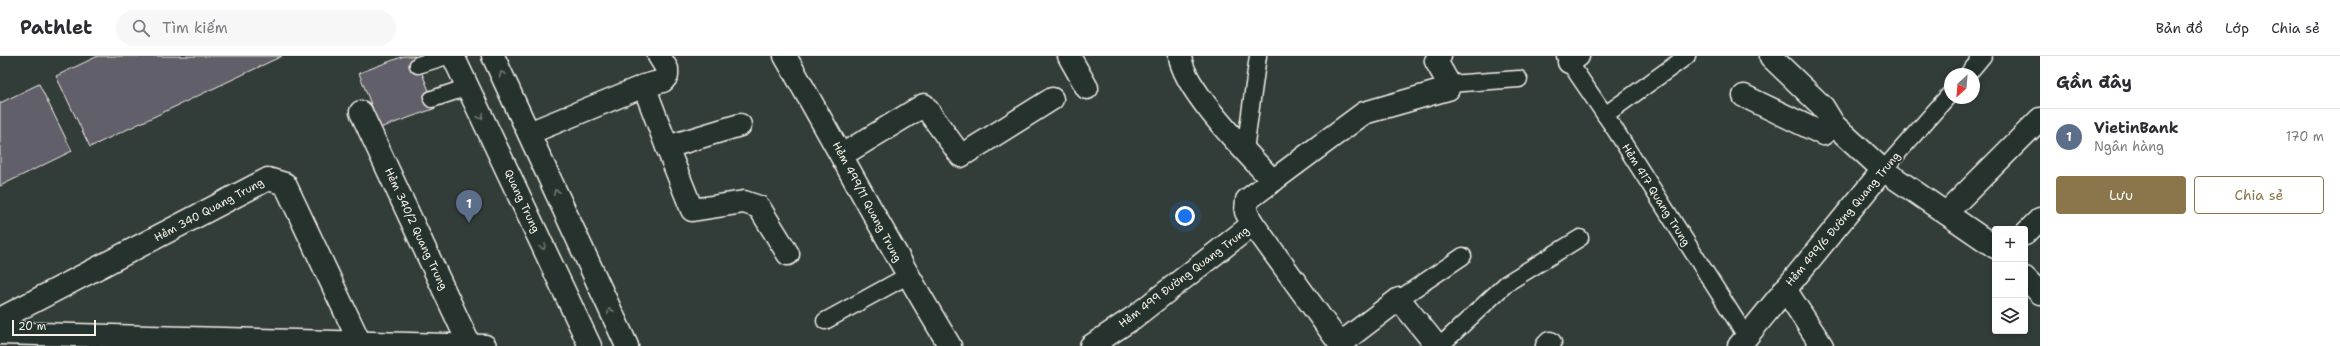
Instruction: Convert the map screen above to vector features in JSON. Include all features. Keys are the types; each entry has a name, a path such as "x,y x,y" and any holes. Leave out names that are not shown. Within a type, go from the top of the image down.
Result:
{"street":[{"name":"Quang Trung","path":"453,56 590,346"},
{"path":"493,56 627,346"},
{"path":"529,133 644,86 663,81 667,76 667,69 660,56"},
{"name":"Hẻm 499/11 Quang Trung","path":"785,56 842,155 906,276 950,346"},
{"path":"1069,56 1086,88"},
{"path":"1180,56 1185,73 1208,108 1273,181"},
{"path":"1438,57 1436,62 1448,84"},
{"path":"1771,57 1823,107 1834,125 1883,170 1992,245"},
{"name":"Hẻm 499 Đường Quang Trung","path":"1091,346 1133,318 1253,224 1246,212 1247,200 1364,113 1444,92 1448,89 1448,84"},
{"path":"644,86 692,210 744,202 760,207 788,254"},
{"path":"1744,96 1823,134 1834,125"},
{"path":"842,155 924,105 961,156 1052,98"},
{"name":"Hẻm 340/2 Quang Trung","path":"361,112 470,346"},
{"path":"1946,213 2040,119"},
{"path":"667,147 740,125"},
{"name":"Hẻm 499/6 Đường Quang Trung","path":"1743,341 1784,289 1883,170"},
{"name":"Hẻm 340 Quang Trung","path":"0,319 268,179 284,184 360,343"},
{"path":"2028,231 2040,219"},
{"path":"1253,224 1339,345 1399,299 1437,346"},
{"path":"2028,281 2040,293"},
{"path":"1784,289 1822,346"},
{"path":"0,334 485,346"}],"lane":[{"path":"418,65 447,56"},
{"path":"1245,150 1258,56"},
{"path":"1605,115 1687,56"},
{"path":"1973,68 1983,56"},
{"name":"Hẻm 417 Quang Trung","path":"1570,58 1743,341"},
{"path":"1448,84 1519,79"},
{"path":"432,99 468,87"},
{"name":"Hẻm 499/6 Đường Quang Trung","path":"1883,170 1944,101"},
{"path":"1440,346 1507,283 1580,238"},
{"path":"1399,299 1463,256"},
{"path":"825,320 906,276"}],"building":[{"path":"98,56 282,56 90,147 56,76"},
{"path":"404,56 415,56 436,108 380,128 359,73"},
{"path":"39,84 72,151 0,186 0,103"}],"place":[{"name":"VietinBank","path":"469,223"}]}
